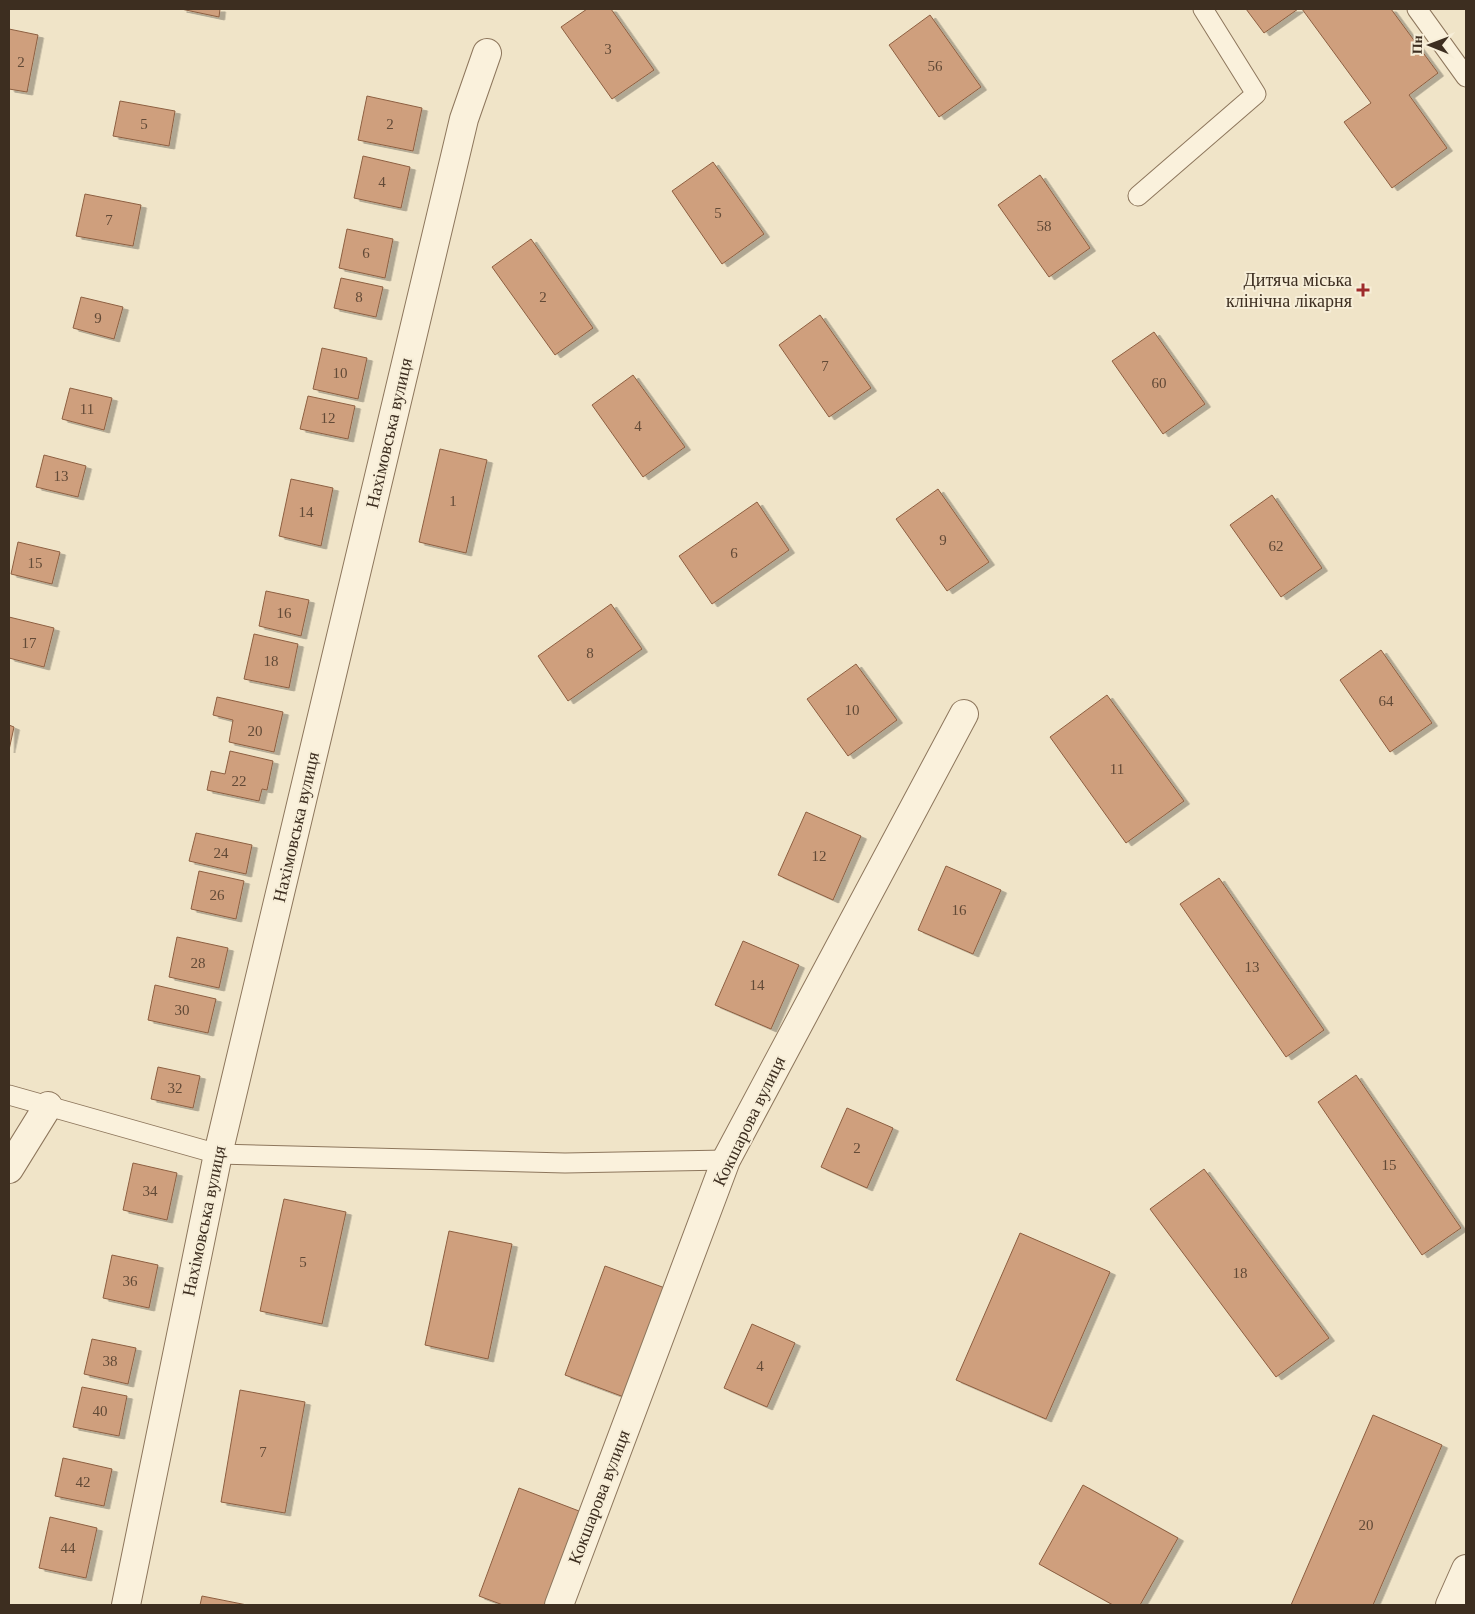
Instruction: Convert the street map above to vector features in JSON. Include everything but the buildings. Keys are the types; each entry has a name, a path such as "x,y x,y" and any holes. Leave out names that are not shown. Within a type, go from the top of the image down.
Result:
{"street":[{"name":"Нахімовська вулиця","path":"126,1605 218,1154 462,129 487,53"},
{"name":"Кокшарова вулиця","path":"559,1605 726,1160 964,714"},
{"path":"9,1169 48,1106"},
{"path":"1450,1605 1466,1569"}],"lane":[{"path":"1138,196 1256,94 1203,9"},
{"path":"1417,9 1466,77"},
{"path":"9,1095 218,1154 565,1163 726,1160"}],"place":[{"name":"Дитяча міська клінічна лікарня","path":"1363,290"}]}
